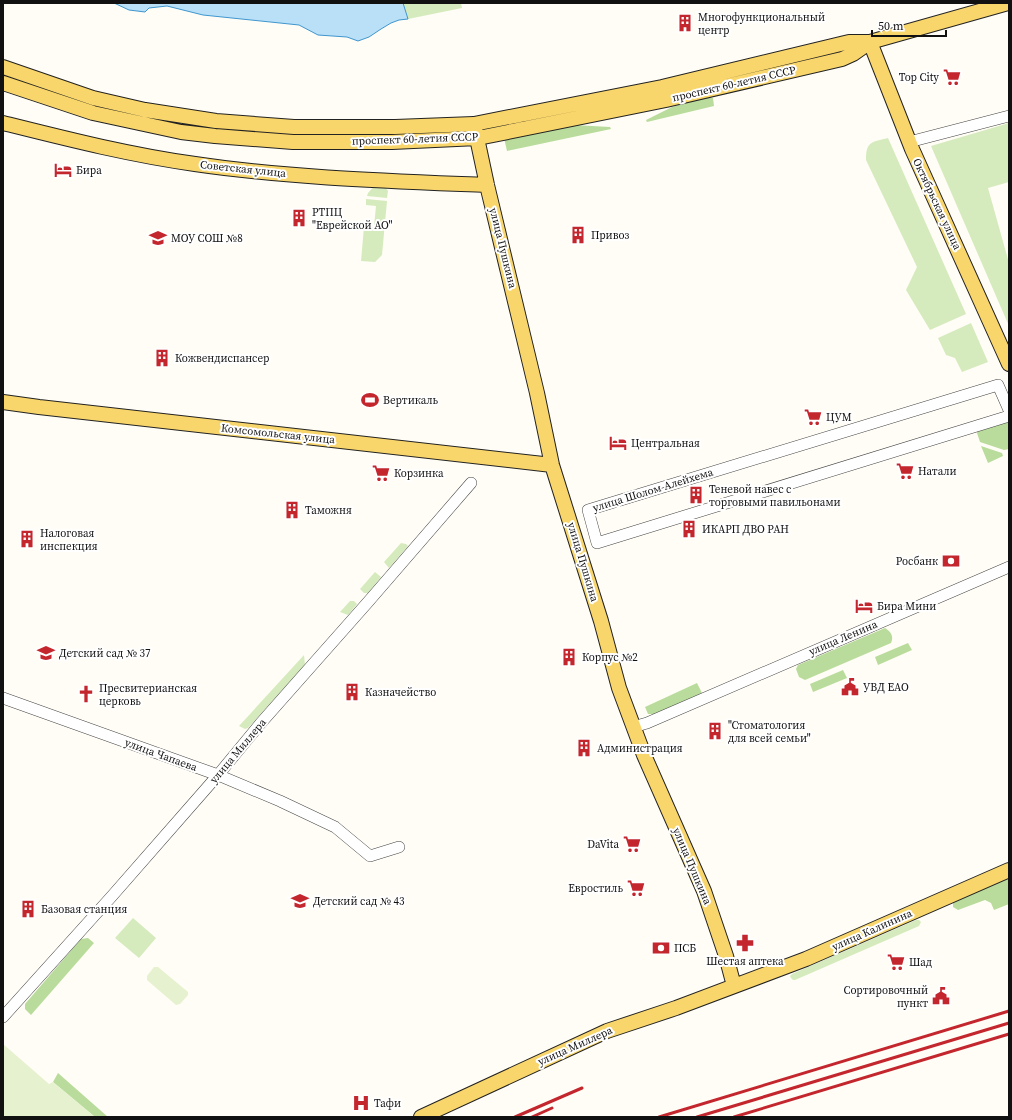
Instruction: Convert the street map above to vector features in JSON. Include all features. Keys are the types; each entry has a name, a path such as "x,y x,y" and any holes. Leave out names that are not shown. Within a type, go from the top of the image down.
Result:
{"main road":[{"name":"проспект 60-летия СССР","path":"3,67 94,98 146,110 216,121 294,127 395,128 474,124 662,87 849,42 870,42 1008,3"},
{"name":"проспект 60-летия СССР","path":"3,83 93,113 174,130 216,136 293,142 392,142 478,138 666,100 842,59 853,54 870,42"},
{"name":"Октябрьская улица","path":"870,42 909,142 1009,364"},
{"name":"Советская улица","path":"3,123 91,145 194,164 259,172 487,185"},
{"name":"улица Пушкина","path":"474,124 487,185 538,393 552,465 601,621 619,688 651,772 704,891 726,956 734,986"},
{"name":"Комсомольская улица","path":"3,402 39,408 552,465"},
{"name":"улица Калинина","path":"734,986 806,959 1009,870"},
{"name":"улица Миллера","path":"421,1117 607,1031 676,1008 734,986"}],"street":[{"path":"909,142 1009,116"},
{"name":"улица Шолом-Алейхема","path":"1009,410 998,384 588,510 597,543 1009,416"},
{"name":"улица Миллера","path":"3,1017 218,775 260,724 368,602 470,483"},
{"name":"улица Ленина","path":"633,728 746,681 1009,567"},
{"name":"улица Чапаева","path":"3,698 218,775 280,800 335,826 370,856 399,847"}],"green space":[{"path":"403,3 461,3 462,8 408,19"},
{"path":"707,97 713,98 714,106 647,122 646,120 672,107"},
{"path":"1009,123 1009,182 988,188 1009,263 1009,326 931,146"},
{"path":"574,125 610,127 611,129 507,151 504,138"},
{"path":"888,138 966,314 930,330 906,290 917,267 866,160 867,149 871,143"},
{"path":"376,184 384,185 388,191 387,198 367,196"},
{"path":"366,199 387,201 382,255 375,262 361,261 364,227 374,227 376,206 366,205"},
{"path":"971,323 988,362 962,372 955,358 946,355 938,338"},
{"path":"1009,421 1009,449 1004,450 980,442 976,430"},
{"path":"981,446 1002,453 1003,456 988,463"},
{"path":"401,543 408,546 389,568 384,562"},
{"path":"375,572 381,577 368,593 364,593 360,589"},
{"path":"350,601 354,601 357,604 348,615 340,612"},
{"path":"885,628 891,634 891,643 805,680 799,677 796,669 798,665"},
{"path":"908,643 912,650 878,665 875,657"},
{"path":"304,655 305,665 248,728 245,729 239,726"},
{"path":"843,670 847,678 813,692 810,684"},
{"path":"697,683 702,693 656,714 648,714 645,707"},
{"path":"1009,877 1009,904 994,910 991,903 985,900 958,910 953,907 954,900"},
{"path":"133,918 156,938 139,958 115,938"},
{"path":"916,920 921,922 919,926 795,980 793,980 790,976 792,974"},
{"path":"88,938 94,943 31,1015 25,1009 25,1004 81,939"},
{"path":"154,967 158,967 188,992 188,995 180,1004 176,1005 147,980 147,976"},
{"path":"3,1044 49,1084 53,1082 95,1117 3,1117"},
{"path":"58,1073 108,1117 95,1117 53,1082"}],"water":[{"path":"114,3 403,3 408,19 391,23 369,37 358,41 347,37 318,35 299,25 203,15 167,6 149,8 145,12 129,10"}],"railway":[{"path":"659,1117 1009,1011"},
{"path":"697,1117 1009,1023"},
{"path":"734,1117 1009,1034"},
{"path":"515,1117 582,1088"},
{"path":"532,1117 552,1108"}],"place":[{"name":"Многофункциональный центр","path":"685,23"},
{"name":"Top City","path":"952,77"},
{"name":"Бира","path":"63,170"},
{"name":"РТПЦ \"Еврейской АО\"","path":"299,218"},
{"name":"Привоз","path":"578,235"},
{"name":"МОУ СОШ №8","path":"158,238"},
{"name":"Кожвендиспансер","path":"162,358"},
{"name":"Вертикаль","path":"370,400"},
{"name":"ЦУМ","path":"813,417"},
{"name":"Центральная","path":"618,443"},
{"name":"Натали","path":"905,471"},
{"name":"Корзинка","path":"381,473"},
{"name":"Теневой навес с торговыми павильонами","path":"696,495"},
{"name":"Таможня","path":"292,510"},
{"name":"ИКАРП ДВО РАН","path":"689,529"},
{"name":"Налоговая инспекция","path":"27,539"},
{"name":"Росбанк","path":"951,561"},
{"name":"Бира Мини","path":"864,606"},
{"name":"Детский сад № 37","path":"46,653"},
{"name":"Корпус №2","path":"569,657"},
{"name":"УВД ЕАО","path":"850,687"},
{"name":"Казначейство","path":"352,692"},
{"name":"Пресвитерианская церковь","path":"86,694"},
{"name":"\"Стоматология для всей семьи\"","path":"715,731"},
{"name":"Администрация","path":"584,748"},
{"name":"DaVita","path":"632,844"},
{"name":"Евростиль","path":"636,888"},
{"name":"Детский сад № 43","path":"300,901"},
{"name":"Базовая станция","path":"28,909"},
{"name":"Шестая аптека","path":"745,943"},
{"name":"ПСБ","path":"661,948"},
{"name":"Шад","path":"896,962"},
{"name":"Сортировочный пункт","path":"941,996"},
{"name":"Тафи","path":"361,1103"}]}
